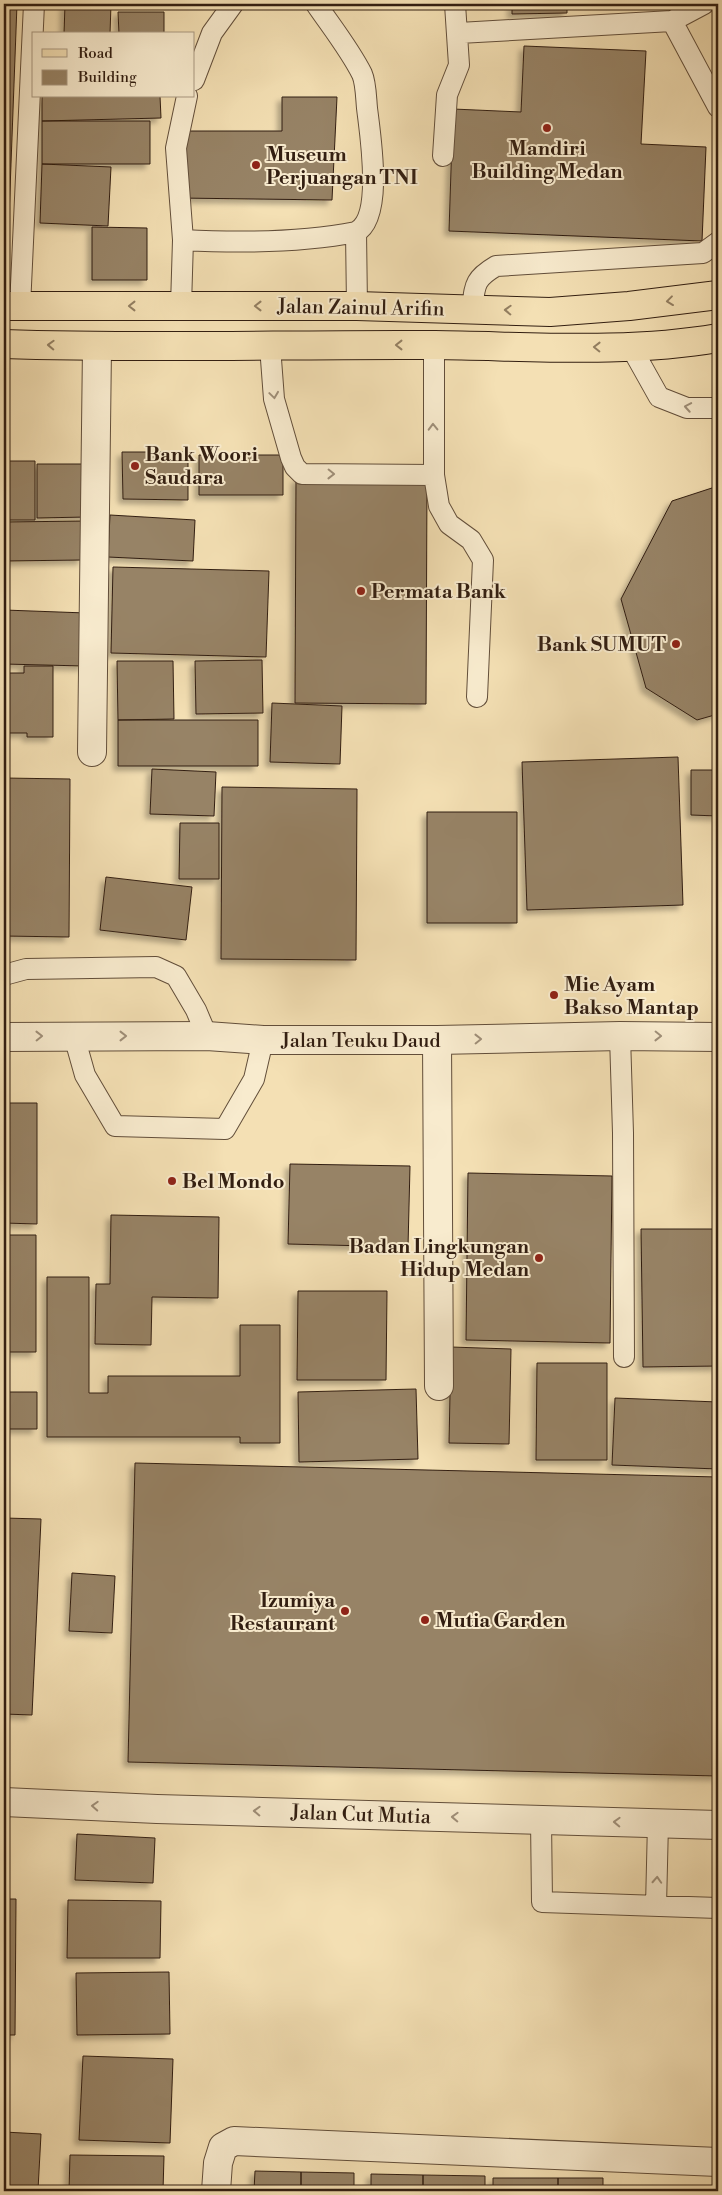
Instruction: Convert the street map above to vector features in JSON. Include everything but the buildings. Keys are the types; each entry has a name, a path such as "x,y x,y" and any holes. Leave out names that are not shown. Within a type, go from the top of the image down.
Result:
{"main road":[{"name":"Jalan Zainul Arifin","path":"12,307 357,306 473,297 550,312 629,306 718,295"},
{"path":"181,306 182,347"},
{"name":"Jalan Zainul Arifin","path":"4,344 98,347 434,345 631,348 718,338"}],"street":[{"path":"92,752 98,347"},
{"name":"Jalan Teuku Daud","path":"4,1037 207,1036 263,1040 437,1040 620,1036 718,1037"},
{"path":"437,1040 439,1386"},
{"name":"Jalan Cut Mutia","path":"4,1802 718,1825"},
{"path":"216,2191 218,2163 223,2147 234,2141 718,2162"}],"lane":[{"path":"12,307 34,4"},
{"path":"195,77 212,34 233,4"},
{"path":"183,240 225,241 324,238 356,232 362,229 370,210 373,153 363,75 316,4"},
{"path":"443,156 447,95 459,65 459,34 455,4"},
{"path":"459,34 672,20 704,4"},
{"path":"672,20 718,108"},
{"path":"181,306 183,240 176,148 187,98"},
{"path":"356,232 357,306"},
{"path":"473,297 481,275 496,266 703,253 718,242"},
{"path":"434,345 434,475 439,506 449,524 471,540 483,560 477,697"},
{"path":"270,346 274,399 291,458 295,467 302,474 434,475"},
{"path":"631,348 659,397 687,408 718,408"},
{"path":"4,975 26,969 156,967 176,976 196,1010 207,1036"},
{"path":"74,1036 85,1075 115,1126 225,1129 254,1079 263,1040"},
{"path":"620,1036 623,1133 624,1357"},
{"path":"541,1820 542,1902 718,1908"},
{"path":"656,1906 658,1823"}],"place":[{"name":"Mandiri Building Medan","path":"547,128"},
{"name":"Museum Perjuangan TNI","path":"256,165"},
{"name":"Bank Woori Saudara","path":"135,466"},
{"name":"Permata Bank","path":"361,591"},
{"name":"Bank SUMUT","path":"676,644"},
{"name":"Mie Ayam Bakso Mantap","path":"554,995"},
{"name":"Bel Mondo","path":"172,1181"},
{"name":"Badan Lingkungan Hidup Medan","path":"539,1258"},
{"name":"Izumiya Restaurant","path":"345,1611"},
{"name":"Mutia Garden","path":"425,1620"}]}
